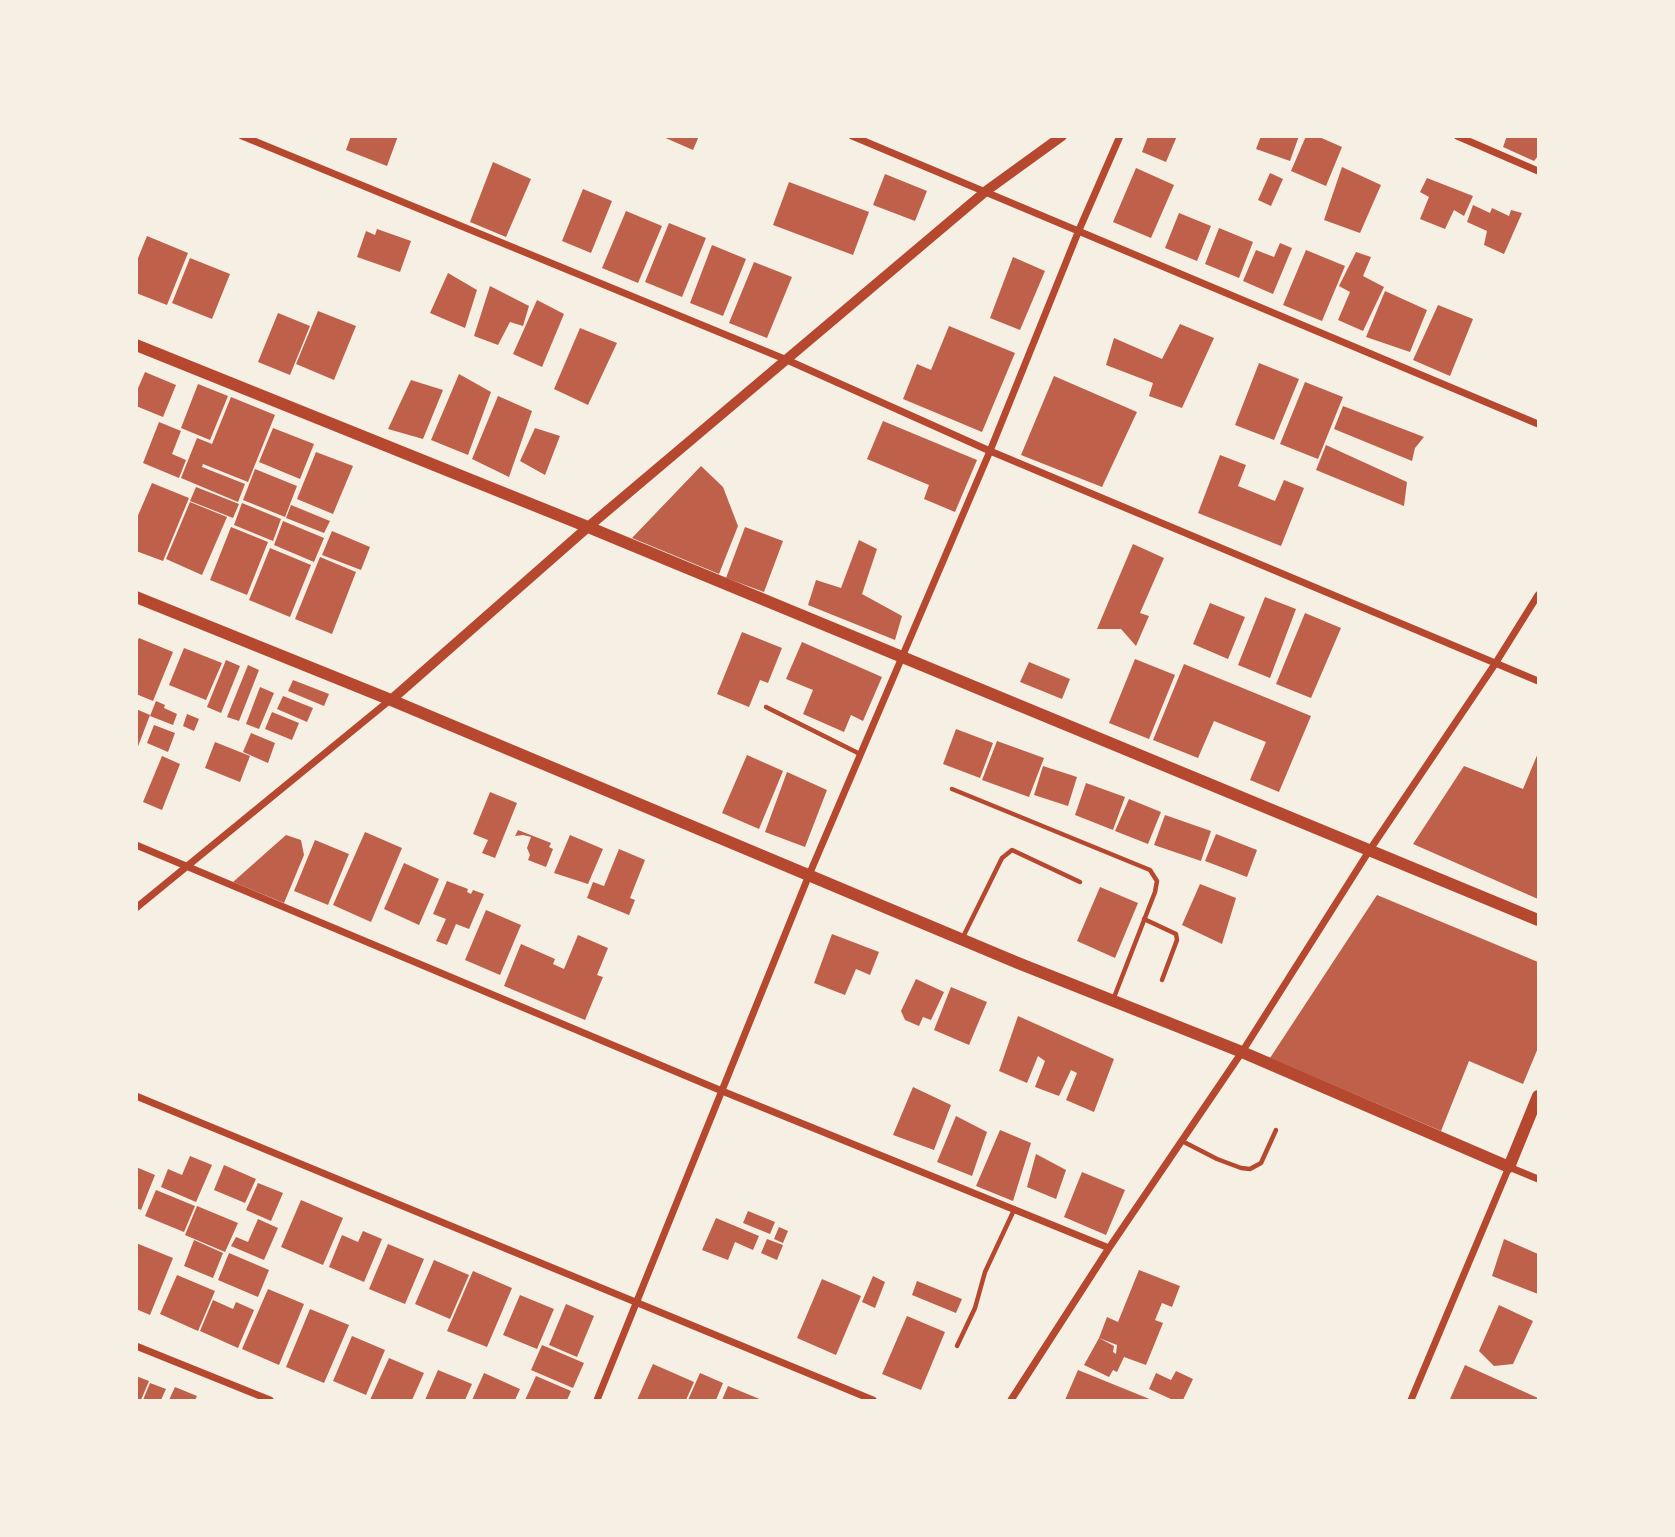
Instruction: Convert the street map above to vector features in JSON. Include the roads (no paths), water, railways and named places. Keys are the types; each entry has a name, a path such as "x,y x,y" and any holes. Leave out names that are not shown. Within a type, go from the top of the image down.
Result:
{"main road":[{"path":"136,345 587,527 1538,920"},
{"path":"136,597 391,700 962,940 1242,1052 1509,1167 1538,1096"}],"street":[{"path":"242,136 787,360 990,450 1538,681"},
{"path":"852,136 1538,424"},
{"path":"136,908 391,700 587,527 986,191 1062,136"},
{"path":"597,1401 809,876 1120,136"},
{"path":"1457,136 1538,172"},
{"path":"1011,1401 1109,1248 1242,1052 1369,851 1496,664 1538,595"},
{"path":"136,845 722,1091 1109,1248"},
{"path":"136,1096 873,1401"},
{"path":"1411,1401 1509,1167 1538,1179"},
{"path":"136,1346 270,1401"}],"lane":[{"path":"766,707 860,754"},
{"path":"952,789 1150,870 1157,881 1112,1001"},
{"path":"962,940 1002,858 1012,850 1080,881"},
{"path":"1144,919 1176,934 1177,940 1162,979"},
{"path":"1182,1141 1217,1159 1250,1169 1261,1163 1276,1130"},
{"path":"957,1346 975,1308 985,1272 1014,1210"}]}
